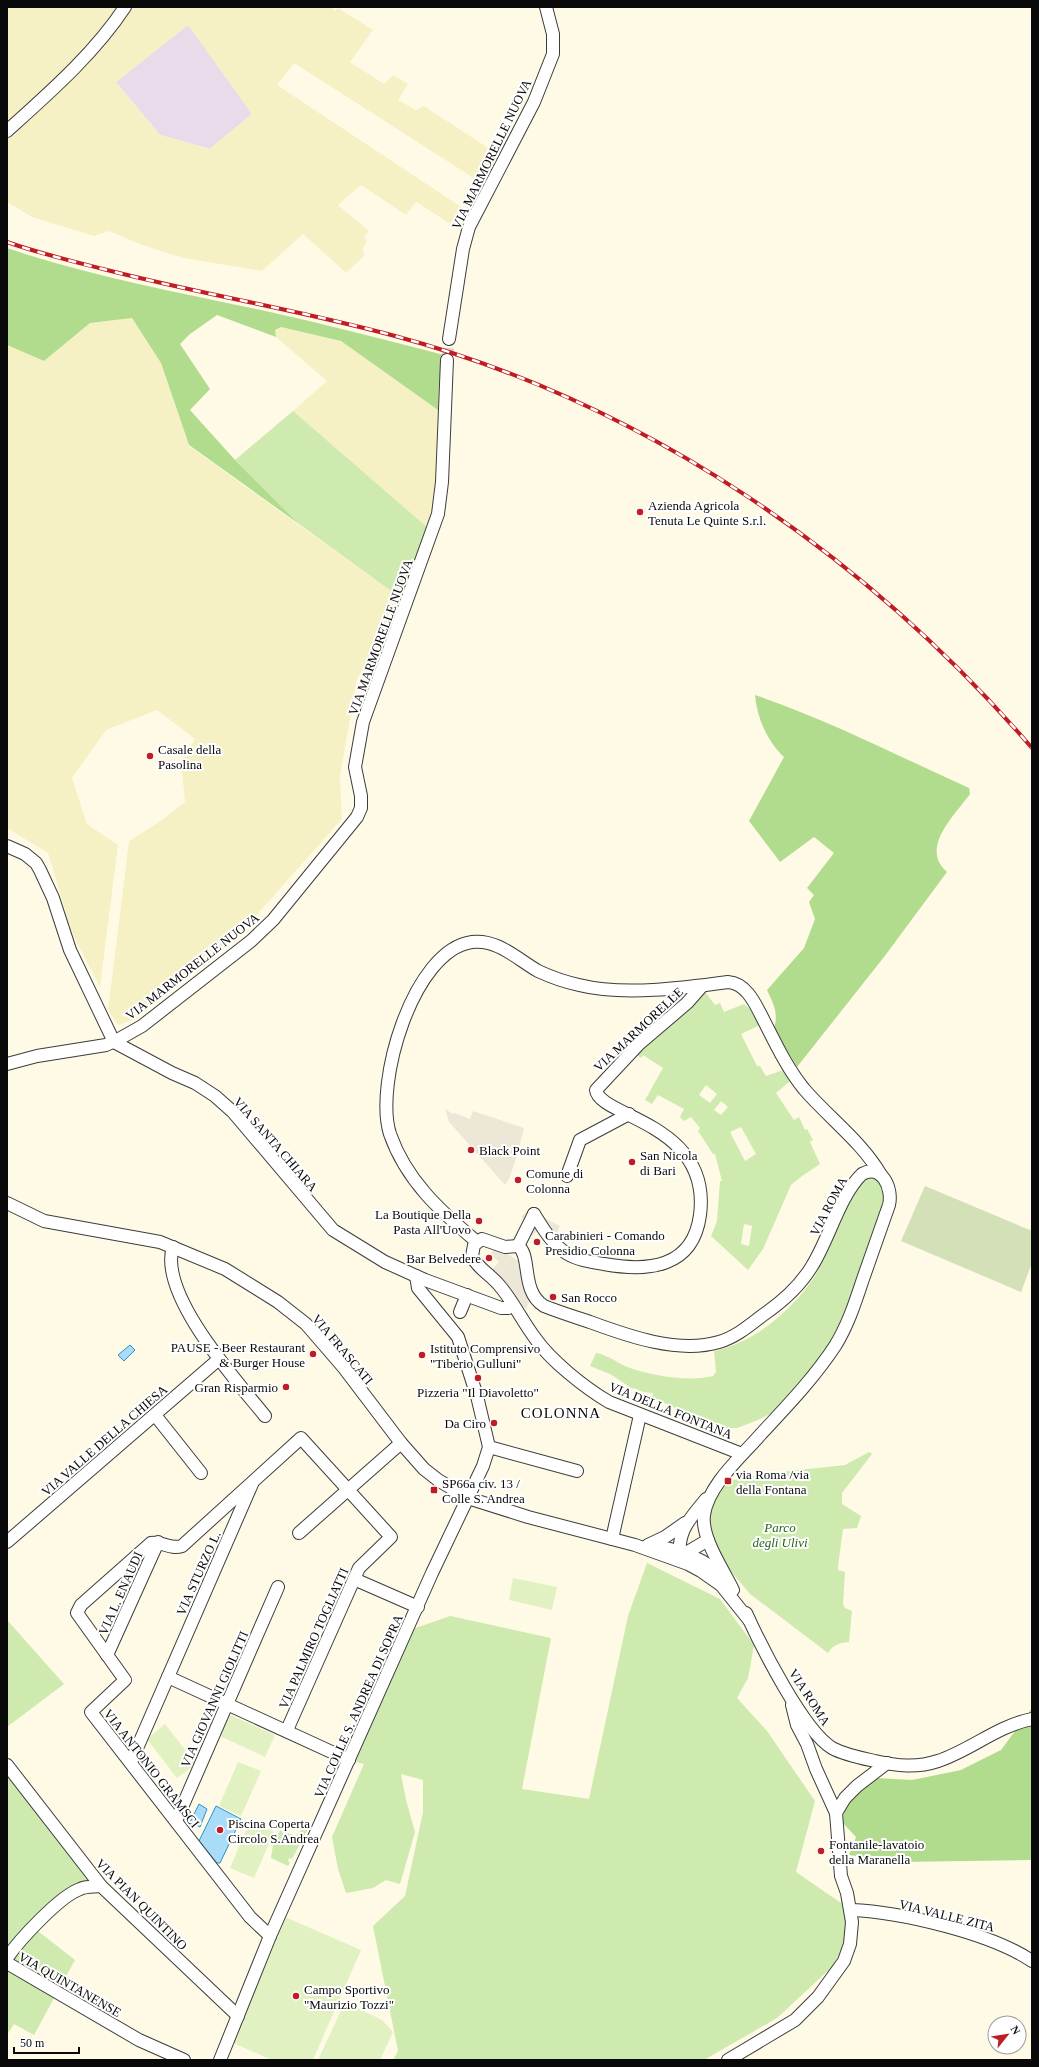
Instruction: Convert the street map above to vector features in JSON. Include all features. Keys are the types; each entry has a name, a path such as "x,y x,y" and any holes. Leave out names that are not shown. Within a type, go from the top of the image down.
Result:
{"street":[{"path":"7,131 66,75 104,35 125,7"},
{"name":"VIA MARMORELLE NUOVA","path":"449,339 463,249 469,227 534,102 554,52 553,34 546,7"},
{"name":"VIA MARMORELLE NUOVA","path":"7,1064 37,1056 99,1047 114,1042 142,1026 251,941 274,920 357,817 361,808 361,796 355,767 363,722 438,514 442,482 444,392 447,360"},
{"path":"7,846 25,854 36,863 57,912 70,950 114,1042"},
{"path":"567,1176 580,1140 630,1114 651,1125 670,1139 692,1166 701,1196 700,1217 696,1233 691,1243 680,1256 666,1263 642,1267 614,1266 579,1259 566,1253 553,1242 534,1214 518,1246 505,1247 484,1239 475,1243 440,1211 418,1185 399,1154 391,1135 387,1119 387,1080 395,1044 420,987 439,960 448,952 459,946 470,942 484,942 504,949 544,974 593,988 618,990 702,986 731,982 739,985 746,991 758,1008 786,1063 800,1083 867,1154 890,1189 890,1201 855,1307 832,1350 811,1379 742,1454 713,1492 688,1521 680,1536 682,1555 701,1571 714,1579 727,1592 749,1620"},
{"name":"VIA MARMORELLE","path":"630,1114 602,1100 597,1094 598,1086 639,1044 691,999 702,986"},
{"name":"VIA SANTA CHIARA","path":"114,1042 194,1083 215,1096 233,1112 333,1230 360,1248 416,1276 503,1308 513,1305"},
{"name":"VIA ROMA","path":"518,1246 523,1253 528,1281 536,1299 544,1306 636,1338 654,1342 690,1344 721,1341 735,1335 761,1317 795,1288 815,1261 855,1181 866,1172 874,1172 882,1175"},
{"name":"VIA FRASCATI","path":"7,1204 44,1221 152,1240 173,1247 225,1269 251,1284 278,1302 306,1324 344,1368 401,1443 424,1469 445,1485 468,1498 528,1517 640,1546 682,1555"},
{"name":"VIA DELLA FONTANA","path":"475,1243 472,1251 472,1258 500,1285 534,1337 550,1355 594,1394 640,1415 742,1454"},
{"path":"173,1247 171,1263 179,1296 219,1359 265,1416"},
{"path":"416,1276 418,1288 458,1337 477,1396 489,1447 576,1471"},
{"path":"460,1312 467,1295"},
{"name":"VIA VALLE DELLA CHIESA","path":"7,1542 219,1359"},
{"path":"155,1414 201,1473"},
{"path":"612,1539 640,1415"},
{"path":"158,1542 172,1548 182,1546 254,1479 301,1438 348,1489"},
{"path":"299,1533 401,1443"},
{"name":"VIA COLLE S. ANDREA DI SOPRA","path":"220,2060 270,1936 483,1466 489,1447"},
{"name":"VIA STURZO L.","path":"131,1762 254,1479"},
{"name":"VIA PALMIRO TOGLIATTI","path":"287,1730 359,1568 391,1537 348,1489"},
{"path":"713,1492 704,1515 705,1529 708,1540 733,1590"},
{"path":"640,1546 665,1537 688,1521"},
{"path":"682,1555 708,1540"},
{"name":"VIA ANTONIO GRAMSCI","path":"158,1542 151,1543 77,1611 78,1617 125,1680 91,1712 250,1917 270,1936"},
{"name":"VIA L. ENAUDI","path":"107,1655 158,1542"},
{"name":"VIA ROMA","path":"682,1555 714,1570 722,1576 733,1590 789,1694 810,1728 830,1746 842,1752 888,1764 912,1766 938,1761 961,1751 1000,1730 1032,1719"},
{"path":"354,1579 418,1608"},
{"name":"VIA GIOVANNI GIOLITTI","path":"176,1821 278,1587"},
{"path":"168,1677 226,1705 287,1730 349,1760"},
{"path":"728,2060 795,2020 818,1997 844,1960 850,1944 851,1910 841,1876 836,1813 816,1769 807,1744 797,1725 789,1694"},
{"path":"836,1813 845,1798 857,1786 888,1764"},
{"name":"VIA PIAN QUINTINO","path":"7,1765 101,1886 238,2016"},
{"path":"7,1958 14,1947 53,1906 80,1888 101,1886"},
{"name":"VIA VALLE ZITA","path":"851,1910 900,1916 999,1942 1032,1961"},
{"name":"VIA QUINTANENSE","path":"7,1963 139,2040 184,2060"}],"shaded area":[{"path":"7,7 122,7 103,33 30,106 23,106 18,112 20,116 7,127"},
{"path":"127,7 332,7 335,11 338,8 373,30 350,62 384,84 393,75 408,84 398,100 416,110 424,106 499,155 483,184 294,63 277,85 469,212 460,230 416,202 406,215 361,185 338,205 369,231 364,237 367,241 363,248 364,256 346,273 303,234 262,271 183,258 142,245 109,231 94,236 32,217 7,202 7,134","holes":["188,25 252,114 210,149 160,135 116,82"]},
{"path":"189,24 252,114 210,149 160,135 116,82"},
{"path":"132,318 161,363 189,446 402,599 357,679 340,776 342,819 255,917 138,1018 118,1025 108,1010 129,841 162,820 185,802 181,761 195,739 157,710 106,730 72,778 87,824 118,845 100,987 72,933 48,853 7,828 7,345 44,361 90,323"},
{"path":"281,327 341,341 438,410 435,498 433,513 428,528 293,411 327,381 276,337 275,330"},
{"path":"445,1108 452,1114 454,1113 470,1119 473,1111 524,1128 517,1156 509,1179 505,1185 449,1122"},
{"path":"531,1207 535,1213 560,1226 552,1243 540,1229 529,1238 520,1231 526,1221 521,1217"},
{"path":"496,1247 520,1262 530,1301 526,1309 519,1305 491,1271 499,1262 490,1254"}],"green space":[{"path":"7,248 104,276 292,317 444,355 439,381 438,410 341,341 281,327 275,330 276,337 217,315 190,334 180,344 210,389 190,410 235,460 299,524 189,445 161,363 132,318 90,323 44,361 7,345"},
{"path":"293,411 428,528 402,599 299,524 235,460"},
{"path":"755,695 810,716 863,739 969,788 970,794 942,832 938,842 937,853 939,863 947,872 884,957 797,1067 774,1028 776,1013 767,990 804,948 815,919 809,902 814,895 807,888 834,853 814,837 780,862 749,821 784,757 773,744 764,729 758,712"},
{"path":"706,993 715,1005 720,1003 724,1012 744,1004 750,1009 760,1025 741,1034 757,1066 760,1066 766,1076 783,1070 790,1081 776,1093 794,1120 799,1117 805,1130 807,1129 813,1140 810,1142 820,1164 791,1185 763,1249 748,1270 711,1236 717,1221 720,1181 722,1181 715,1154 713,1154 698,1131 700,1128 691,1117 684,1121 680,1117 684,1109 658,1095 652,1104 645,1100 663,1068 643,1055 641,1058 637,1055 643,1047 701,995","holes":["706,1085 717,1094 710,1103 699,1095","721,1101 728,1107 721,1115 714,1110","741,1127 756,1154 745,1161 730,1132","744,1224 752,1226 749,1246 741,1244"]},
{"path":"870,1178 880,1181 885,1197 850,1306 832,1342 806,1376 774,1412 737,1428 727,1428 705,1420 704,1422 652,1397 653,1393 633,1389 610,1374 590,1366 596,1353 630,1368 660,1376 704,1378 713,1376 716,1372 714,1351 743,1341 770,1324 804,1291 813,1279 839,1222 855,1192 863,1182"},
{"path":"925,1186 1032,1231 1032,1263 1021,1292 901,1241"},
{"name":"Parco degli Ulivi","path":"869,1452 872,1454 842,1493 842,1504 861,1516 857,1528 843,1529 838,1566 838,1570 845,1572 843,1604 845,1608 852,1611 849,1642 837,1645 828,1653 750,1594 729,1569 708,1524 708,1510 728,1481 772,1473 845,1465"},
{"path":"647,1563 720,1599 754,1645 748,1678 737,1698 767,1731 815,1801 796,1872 844,1905 847,1940 832,1967 777,2018 704,2060 393,2060 398,2051 373,1926 405,1896 423,1812 423,1780 401,1774 406,1800 415,1832 400,1884 386,1880 373,1888 346,1893 338,1869 332,1837 364,1764 349,1760 407,1631 450,1616 551,1638 522,1789 589,1799 628,1616"},
{"path":"513,1578 557,1587 552,1610 509,1600"},
{"path":"7,1620 64,1684 7,1727"},
{"path":"1032,1708 1032,1860 899,1862 849,1855 856,1837 842,1822 847,1799 876,1778 912,1780 961,1770 1001,1750"},
{"path":"230,1715 275,1735 265,1757 220,1736"},
{"path":"165,1724 196,1764 177,1778 147,1739"},
{"path":"238,1762 261,1771 241,1816 219,1806"},
{"path":"7,1765 101,1886 48,1903 34,1928 75,1960 34,2035 14,2024 7,2035"},
{"path":"250,1821 274,1832 254,1878 230,1868"},
{"path":"305,1826 309,1827 292,1859 289,1858 288,1861 290,1862 288,1866 271,1858 273,1845 280,1830 296,1836"},
{"name":"Campo Sportivo \"Maurizio Tozzi\"","path":"285,1917 361,1950 313,2060 272,2060 231,2042"},
{"path":"345,2002 382,2020 393,2032 380,2060 318,2060"}],"water":[{"path":"130,1345 135,1350 124,1361 118,1355"},
{"path":"199,1804 207,1809 200,1827 190,1822"},
{"name":"Piscina Coperta Circolo S.Andrea","path":"216,1806 241,1819 220,1863 217,1863 199,1841"}],"tunnel":[{"path":"447,360 449,339"}],"railway":[{"path":"7,242 55,257 139,278 323,318 395,336 487,365 576,401 662,445 744,494 823,550 897,611 967,677 1032,748"}],"place":[{"name":"Azienda Agricola Tenuta Le Quinte S.r.l.","path":"640,512"},
{"name":"Casale della Pasolina","path":"150,756"},
{"name":"Black Point","path":"471,1150"},
{"name":"San Nicola di Bari","path":"632,1162"},
{"name":"Comune di Colonna","path":"518,1180"},
{"name":"La Boutique Della Pasta All'Uovo","path":"479,1221"},
{"name":"Carabinieri - Comando Presidio Colonna","path":"537,1242"},
{"name":"Bar Belvedere","path":"489,1258"},
{"name":"San Rocco","path":"553,1297"},
{"name":"PAUSE - Beer Restaurant & Burger House","path":"313,1354"},
{"name":"Istituto Comprensivo \"Tiberio Gulluni\"","path":"422,1355"},
{"name":"Pizzeria \"Il Diavoletto\"","path":"478,1378"},
{"name":"Gran Risparmio","path":"286,1387"},
{"name":"Da Ciro","path":"494,1423"},
{"name":"via Roma /via della Fontana","path":"728,1481"},
{"name":"SP66a civ. 13 / Colle S. Andrea","path":"434,1490"},
{"name":"Piscina Coperta Circolo S.Andrea","path":"220,1830"},
{"name":"Fontanile-lavatoio della Maranella","path":"821,1851"},
{"name":"Campo Sportivo \"Maurizio Tozzi\"","path":"296,1996"}],"district":[{"name":"COLONNA","path":"561,1413"}]}
